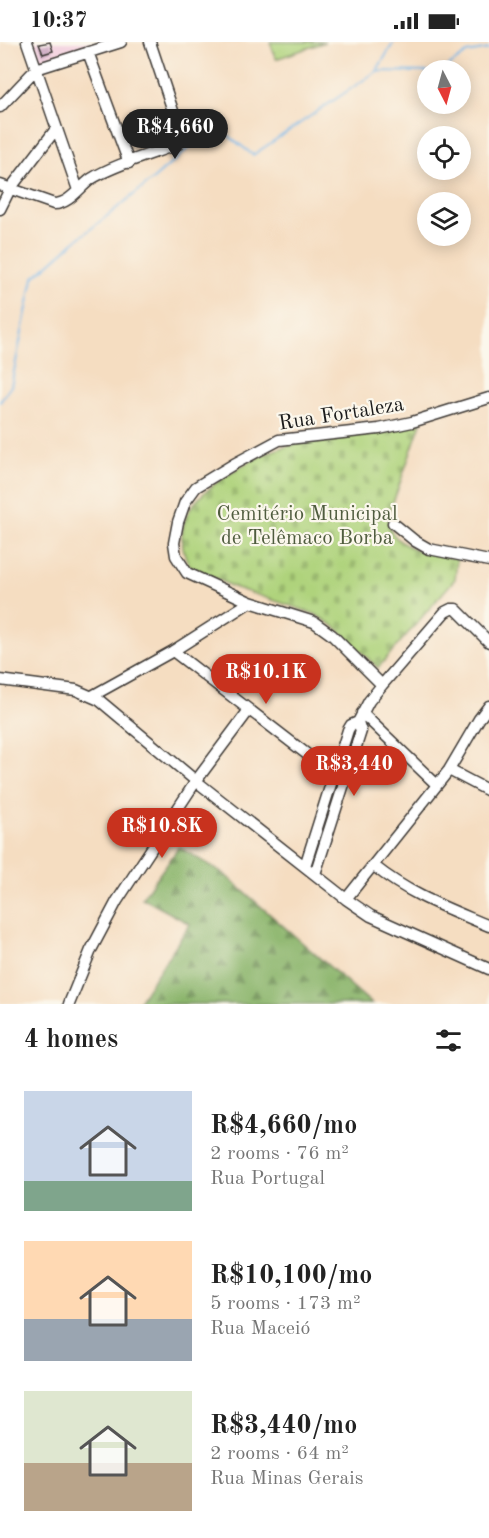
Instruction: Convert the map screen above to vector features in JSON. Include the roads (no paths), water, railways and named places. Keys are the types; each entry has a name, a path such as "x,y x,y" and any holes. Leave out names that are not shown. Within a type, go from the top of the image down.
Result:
{"street":[{"path":"27,42 78,190"},
{"path":"0,107 36,69 121,42"},
{"path":"5,187 60,204 66,202 78,190 107,170 178,144 180,129 150,42"},
{"path":"88,52 129,163"},
{"path":"0,209 5,187 56,129"},
{"name":"Rua Fortaleza","path":"382,685 332,635 314,622 250,602 187,573 176,556 174,543 178,522 186,502 196,487 279,440 378,429 411,422 489,398"},
{"path":"393,523 429,549 489,561"},
{"path":"92,696 173,651 250,602"},
{"path":"304,866 348,730 360,718 382,685 445,612 451,609 456,609 489,642"},
{"path":"173,651 343,782"},
{"path":"0,680 76,690 99,700 196,781 370,916 489,969"},
{"path":"346,899 449,770 484,721 489,706"},
{"path":"69,1004 91,950 105,923 196,781 249,710"},
{"path":"315,874 361,731 360,718"},
{"path":"360,718 437,785"},
{"path":"449,770 489,791"},
{"path":"374,866 395,883 489,926"}],"waterway":[{"path":"377,70 394,42"},
{"path":"457,60 467,53 489,49"},
{"path":"0,402 11,386 33,278 215,125 253,155 377,71 417,72"}],"park label":[{"name":"Cemitério Municipal de Telêmaco Borba","path":"307,525"}]}
